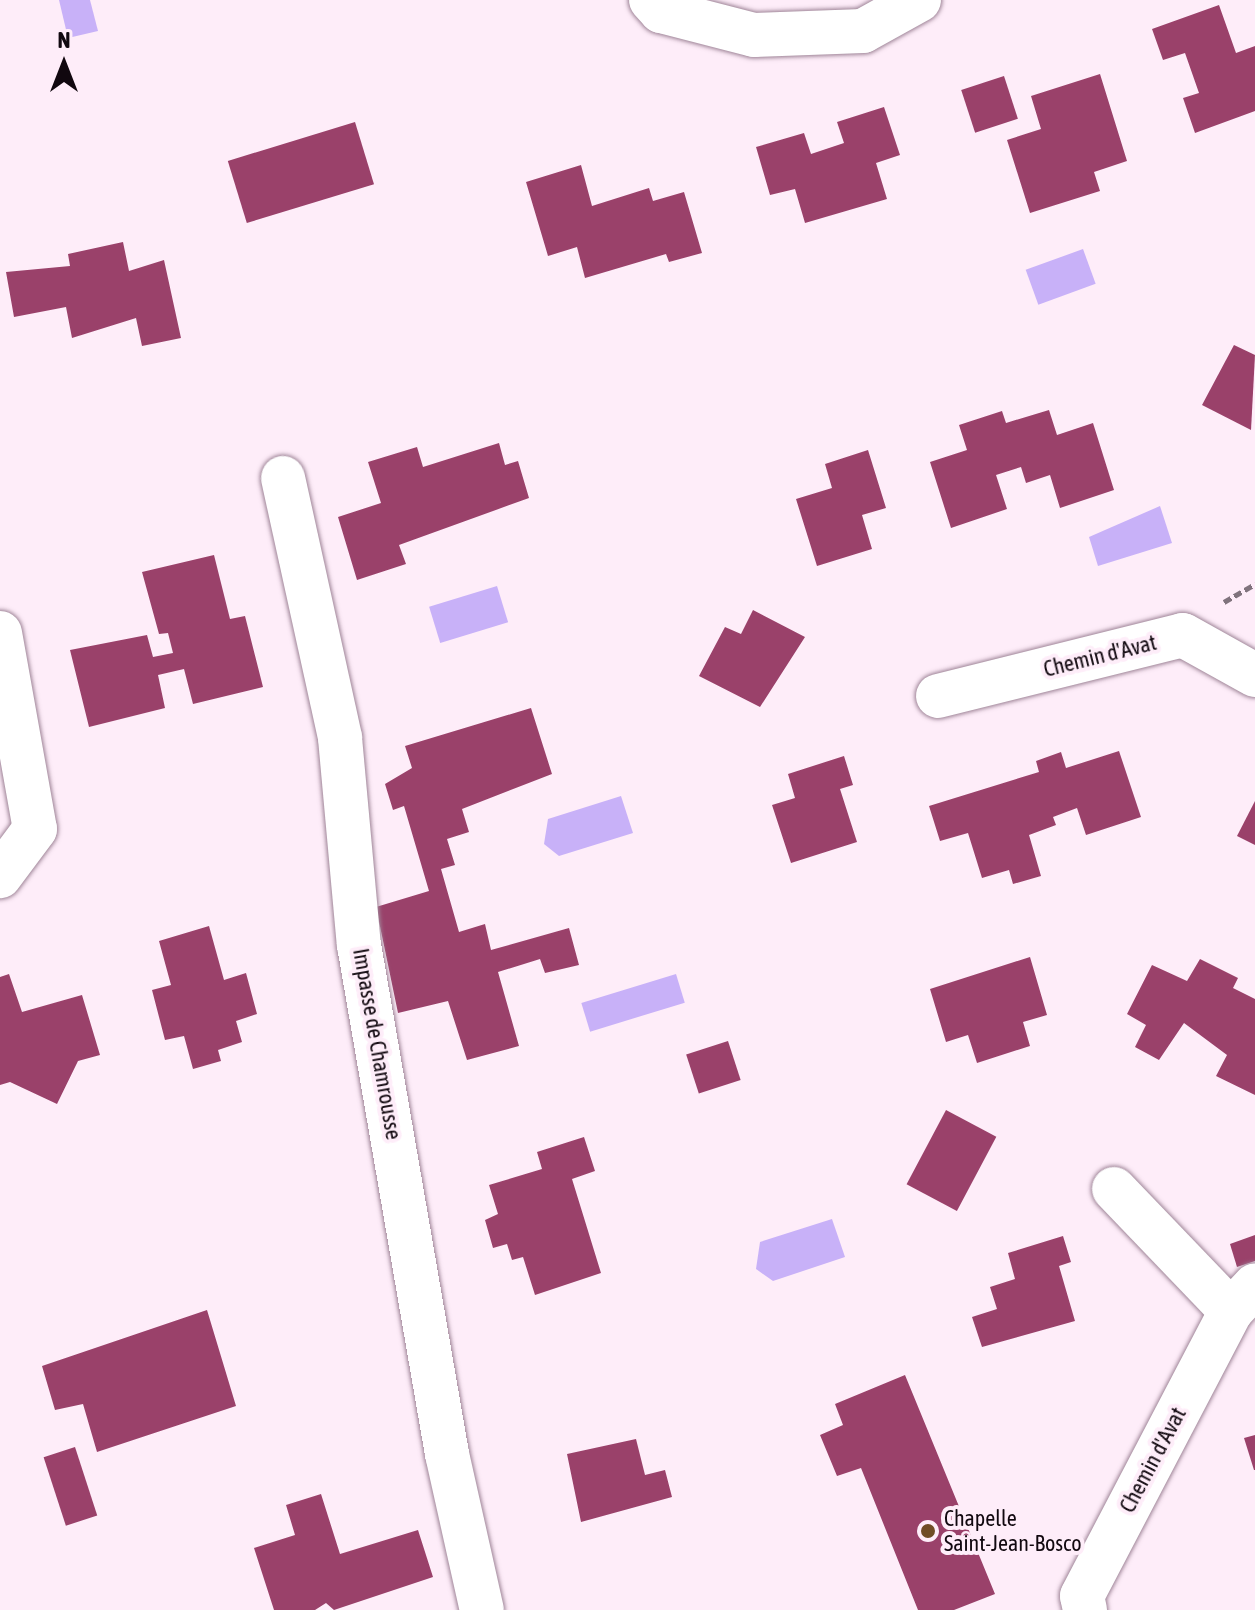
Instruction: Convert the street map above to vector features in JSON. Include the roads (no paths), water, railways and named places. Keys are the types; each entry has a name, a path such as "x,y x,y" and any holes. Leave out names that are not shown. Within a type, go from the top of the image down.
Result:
{"street":[{"path":"651,0 661,11 754,35 863,31 919,0"},
{"name":"Impasse de Chamrousse","path":"283,478 340,738 359,945 447,1454 482,1610"},
{"path":"0,633 35,829 0,876"},
{"name":"Chemin d'Avat","path":"938,696 1183,635 1255,675"},
{"name":"Chemin d'Avat","path":"1085,1610 1082,1596 1243,1298 1114,1189"}],"place":[{"name":"Chapelle Saint-Jean-Bosco","path":"928,1531"}]}
